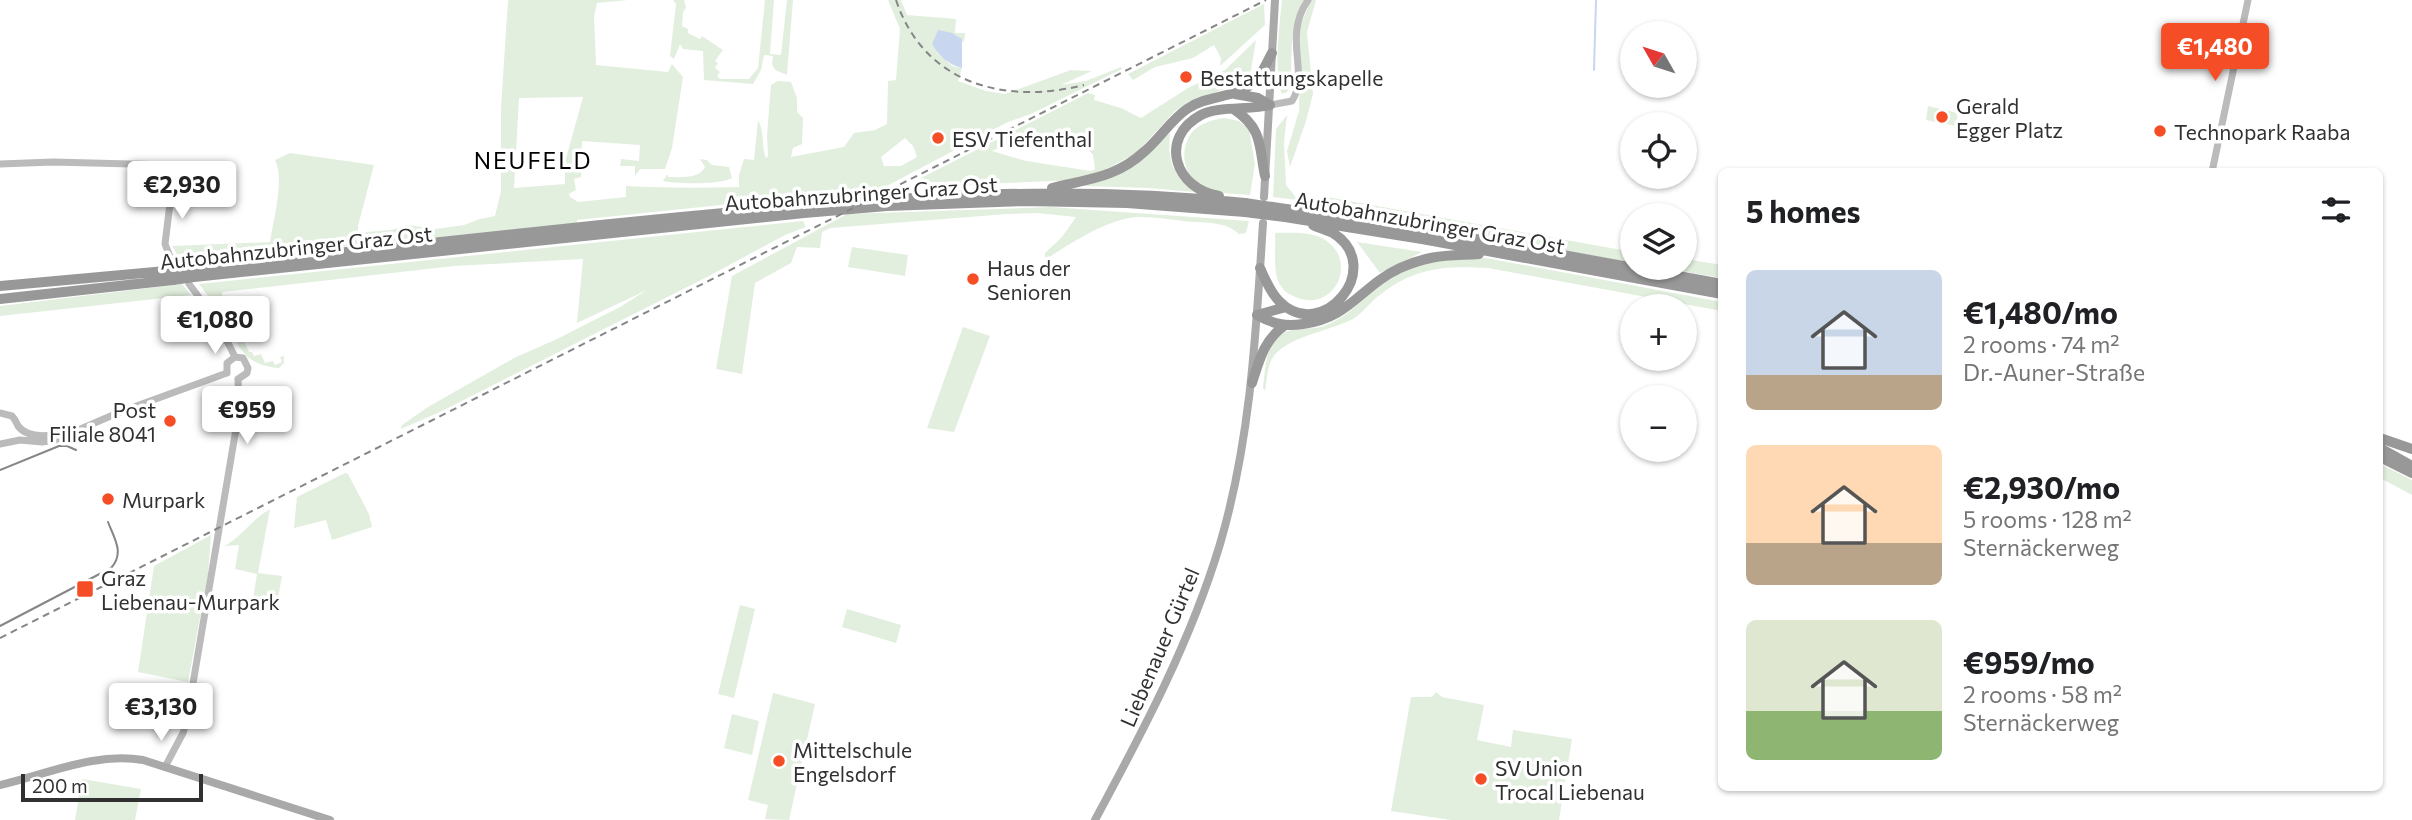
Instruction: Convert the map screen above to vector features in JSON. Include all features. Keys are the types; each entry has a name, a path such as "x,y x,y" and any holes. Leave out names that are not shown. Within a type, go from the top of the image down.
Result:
{"highway":[{"path":"1039,192 1114,172 1143,154 1187,109 1198,103 1233,94 1253,83 1272,53"},
{"path":"1233,94 1258,98 1270,105"},
{"path":"1232,202 1200,191 1187,181 1177,164 1181,135 1192,121 1208,112 1270,105"},
{"path":"1235,110 1249,121 1258,134 1265,176"},
{"name":"Autobahnzubringer Graz Ost","path":"190,277 858,200 1039,192 1134,194 1232,202 1245,208"},
{"name":"Autobahnzubringer Graz Ost","path":"0,286 171,272 190,277 887,206 1082,201 1245,208 1285,213 1446,234 1718,283"},
{"name":"Autobahnzubringer Graz Ost","path":"1285,213 1300,220 1718,293"},
{"path":"1260,268 1273,294 1286,307 1304,313 1316,313 1336,305 1343,298 1353,276 1350,252 1332,233 1300,220"},
{"path":"1257,315 1284,326 1323,321 1345,309 1381,278 1415,262 1452,254 1494,252"},
{"name":"Autobahnzubringer Graz Ost","path":"0,299 171,272"},
{"path":"0,280 77,274 85,278"},
{"path":"1257,315 1286,307"},
{"path":"1252,383 1269,339 1284,326"},
{"path":"2383,439 2412,449"},
{"path":"2383,450 2412,466"},
{"path":"2383,459 2412,474"}],"main road":[{"path":"1264,197 1275,0"},
{"path":"1270,105 1292,101 1297,92 1299,80 1296,26 1308,0"},
{"path":"2213,168 2248,0"},
{"path":"0,164 53,162 170,165 171,195 165,244 171,272"},
{"name":"Liebenauer Gürtel","path":"1095,820 1184,645 1220,543 1236,481 1252,383 1263,223"},
{"path":"190,277 235,357"},
{"path":"235,357 243,358 248,368 243,377 231,378 226,373 227,363 235,357"},
{"path":"0,444 13,441 48,442 226,373"},
{"path":"165,767 183,733 187,719 239,411 238,379"},
{"path":"0,413 12,416 18,426 34,435 71,432"},
{"path":"13,441 18,434 18,426"},
{"path":"0,785 85,762 120,757 143,760 330,820"}],"green space":[{"path":"508,0 628,0 597,3 594,17 596,65 668,72 672,64 683,77 672,148 665,169 640,169 635,176 635,166 620,166 621,159 639,161 640,145 582,141 581,177 574,179 576,190 569,194 578,202 626,197 626,186 739,187 739,175 744,159 754,160 758,120 766,158 768,156 771,85 778,81 791,82 797,98 797,112 803,118 802,144 793,148 791,157 844,147 854,133 875,130 887,124 888,81 896,80 900,29 888,0 901,0 907,15 956,19 955,33 965,33 964,43 956,36 938,30 937,52 952,66 962,68 958,81 986,91 1005,94 1071,70 1092,71 1061,85 1086,81 1121,67 1122,69 1031,114 1008,122 883,188 577,220 577,223 182,263 172,246 270,242 279,189 275,160 290,153 374,165 358,226 358,237 367,232 391,230 407,225 436,229 464,225 495,216 501,191 501,108","holes":["583,97 565,162 565,184 514,188 519,98","905,138 913,146 917,157 901,166 884,166 881,157"]},
{"path":"673,0 684,0 686,8 682,26 688,29 688,33 700,39 702,36 723,50 715,61 718,63 715,68 720,72 717,76 720,79 749,79 758,68 765,0 774,0 770,54 781,55 787,0 793,0 787,75 775,70 772,64 773,56 764,55 761,70 753,84 704,80 703,51 683,49 680,44 674,59 670,56 676,4"},
{"path":"1282,0 1304,0 1294,30 1291,85 1287,92 1282,94 1278,62"},
{"path":"1311,0 1316,0 1307,32 1313,94 1290,167 1287,151 1299,111 1298,31"},
{"path":"1264,4 1265,25 1220,66 1221,58 1214,45 1193,58 1155,67 1133,80 1128,74"},
{"path":"1256,40 1251,70 1246,81 1189,102 1175,111 1136,153 1105,170 1074,180 959,185 922,181 921,178 1088,93 1095,95 1094,100 1121,108 1141,118 1188,88 1225,70","holes":["1023,137 1087,148 1093,155 1095,169 1091,171 1026,161 992,151"]},
{"name":"Gerald Egger Platz","path":"1928,106 1958,113 1956,126 1926,120"},
{"path":"1287,115 1284,143 1286,185 1298,200 1273,197 1276,129"},
{"path":"1224,118 1239,121 1249,129 1255,164 1250,195 1204,188 1192,179 1188,172 1184,158 1189,136 1205,123"},
{"path":"1170,133 1173,167 1181,180 1194,192 1084,186 1130,165"},
{"path":"700,159 707,160 712,165 729,167 732,178 709,183 663,181 667,174 668,177 678,177 699,174 705,167"},
{"path":"1306,197 1327,197 1620,250 1620,261 1304,203"},
{"path":"1051,207 1249,221 1246,233 1239,234 1229,227 1217,224 1127,218 1090,233 1045,260 1045,253 1062,237 1076,217 1037,213 1007,214 830,228 822,232 820,248 797,247 791,263 755,283 742,374 716,369 732,276 847,214"},
{"path":"803,221 806,227 785,235 440,412 401,429 402,425 428,407 514,358 620,307 647,290 577,323 583,259 454,266 222,292 223,303 232,315 249,352 254,356 261,354 265,363 273,361 275,365 282,362 280,357 284,356 284,363 279,368 256,362 243,351 199,284"},
{"path":"1275,233 1303,233 1323,238 1337,252 1341,263 1340,274 1329,293 1319,299 1307,300 1286,292 1278,281"},
{"path":"1357,242 1422,252 1380,273"},
{"path":"852,247 908,255 905,276 848,267"},
{"path":"1456,257 1486,258 1679,294 1629,294 1488,268 1458,267 1419,273 1394,285 1353,319 1308,335 1278,351 1268,370 1265,391 1263,388 1268,354 1278,337 1294,330 1334,322 1394,275 1416,266"},
{"path":"1697,261 1718,264 1718,277 1697,274"},
{"path":"182,284 191,295 0,316 0,306"},
{"path":"1697,297 1718,301 1718,310 1697,306"},
{"path":"963,327 990,336 954,432 927,428"},
{"path":"2383,466 2412,480 2412,495 2383,480"},
{"path":"345,473 369,514 372,527 332,540 326,520 294,528 297,497"},
{"path":"270,509 258,573 282,576 276,609 252,605 257,574 235,569 239,545 224,546"},
{"path":"211,535 208,575 188,682 138,672 154,566"},
{"path":"740,605 755,609 734,698 718,694"},
{"path":"847,609 901,625 896,643 842,627"},
{"name":"SV Union Trocal Liebenau","path":"1436,692 1442,697 1484,705 1477,740 1511,747 1513,730 1572,739 1559,820 1451,820 1391,811 1411,697 1432,697"},
{"name":"Mittelschule Engelsdorf","path":"773,693 815,704 789,820 765,819 768,805 748,800"},
{"path":"732,714 759,721 752,755 724,748"},
{"path":"82,779 141,789 135,820 75,820"}],"water":[{"path":"938,30 952,33 962,39 962,68 945,59 932,44"}],"waterway":[{"path":"1594,70 1596,0"}],"tram line":[{"path":"0,470 59,446 76,450"},
{"path":"0,626 111,568 118,551 108,522"}],"railway":[{"path":"896,0 909,29 926,52 947,69 971,82 997,89 1025,92 1054,91 1084,85"},
{"path":"0,638 1266,0"}],"place":[{"name":"Bestattungskapelle","path":"1186,77"},
{"name":"Gerald Egger Platz","path":"1942,117"},
{"name":"Technopark Raaba","path":"2160,131"},
{"name":"ESV Tiefenthal","path":"938,138"},
{"name":"Haus der Senioren","path":"973,279"},
{"name":"Post Filiale 8041","path":"170,421"},
{"name":"Murpark","path":"108,499"},
{"name":"Graz Liebenau-Murpark","path":"85,589"},
{"name":"Mittelschule Engelsdorf","path":"779,761"},
{"name":"SV Union Trocal Liebenau","path":"1481,779"}],"district":[{"name":"NEUFELD","path":"533,160"}]}
